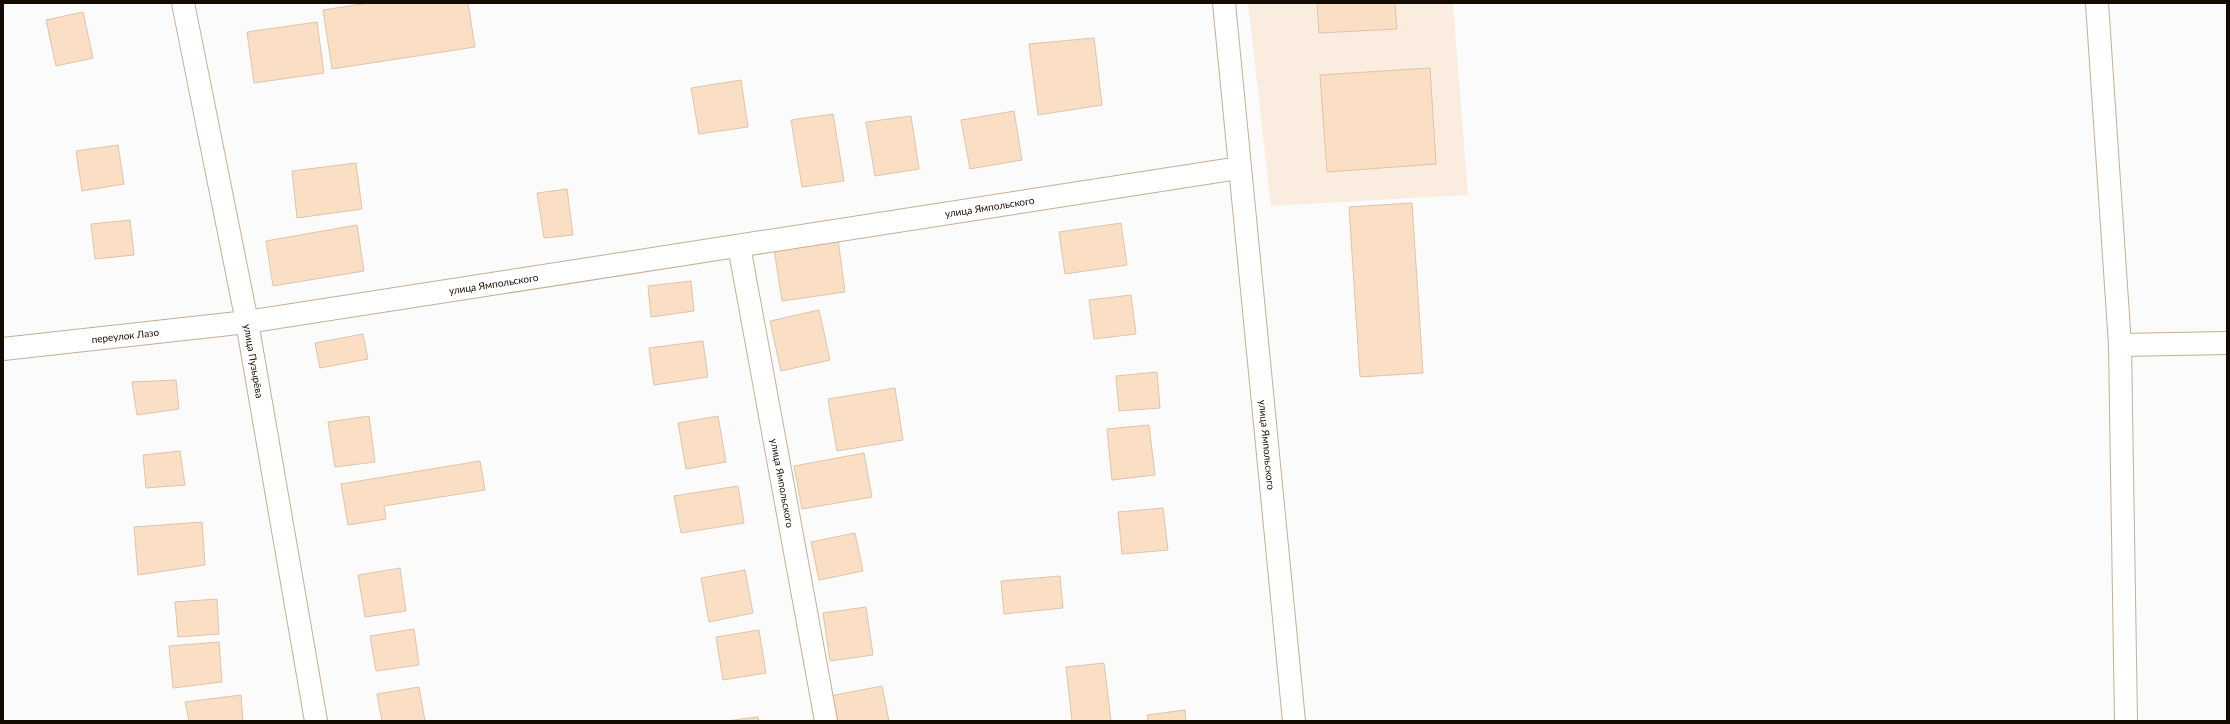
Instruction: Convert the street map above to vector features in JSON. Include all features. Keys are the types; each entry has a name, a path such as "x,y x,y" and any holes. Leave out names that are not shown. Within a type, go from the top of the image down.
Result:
{"street":[{"name":"улица Пузырёва","path":"183,3 247,322 316,721"},
{"name":"улица Ямпольского","path":"1224,3 1294,721"},
{"path":"2097,3 2120,345 2126,721"},
{"name":"улица Ямпольского","path":"247,322 1239,168"},
{"name":"улица Ямпольского","path":"739,246 826,721"},
{"name":"переулок Лазо","path":"3,349 247,322"},
{"path":"2120,345 2227,343"}],"shaded area":[{"path":"1248,3 1453,3 1468,195 1271,206"}],"building":[{"path":"369,3 468,3 475,47 332,69 323,10"},
{"path":"1317,3 1395,3 1397,29 1319,33"},
{"path":"83,12 93,58 56,66 46,20"},
{"path":"317,22 324,73 254,83 247,32"},
{"path":"1094,38 1102,105 1038,115 1029,44"},
{"path":"1430,68 1436,164 1327,172 1320,75"},
{"path":"741,80 748,127 699,134 691,88"},
{"path":"1014,111 1022,160 970,169 961,120"},
{"path":"833,114 844,181 802,187 791,120"},
{"path":"911,116 919,169 875,176 866,122"},
{"path":"118,145 124,184 82,191 76,151"},
{"path":"356,163 362,209 297,218 292,171"},
{"path":"567,189 573,235 544,238 537,193"},
{"path":"1412,203 1423,373 1360,377 1349,207"},
{"path":"130,220 134,255 95,259 91,224"},
{"path":"1121,223 1127,265 1065,274 1059,232"},
{"path":"357,225 364,271 273,286 266,241"},
{"path":"838,239 845,292 782,301 774,249"},
{"path":"691,281 694,311 651,317 648,286"},
{"path":"1131,295 1136,334 1094,339 1089,300"},
{"path":"819,310 830,360 781,371 770,321"},
{"path":"363,334 368,359 320,368 315,343"},
{"path":"703,341 708,377 654,385 649,348"},
{"path":"1157,372 1160,408 1119,411 1116,376"},
{"path":"176,380 179,409 137,415 132,382"},
{"path":"895,388 903,440 837,451 828,399"},
{"path":"369,416 375,462 335,467 328,422"},
{"path":"718,416 726,462 686,469 678,423"},
{"path":"1149,425 1155,475 1112,480 1107,429"},
{"path":"180,451 185,485 146,488 143,455"},
{"path":"864,453 872,497 802,509 794,466"},
{"path":"480,461 485,490 384,506 386,519 348,525 341,484"},
{"path":"738,486 744,523 681,533 674,496"},
{"path":"1163,508 1168,550 1122,554 1118,512"},
{"path":"202,522 205,565 138,575 134,527"},
{"path":"855,533 863,571 819,580 811,542"},
{"path":"400,568 406,611 365,617 358,575"},
{"path":"745,570 753,613 709,622 701,578"},
{"path":"1060,576 1063,608 1004,614 1001,581"},
{"path":"217,599 219,634 178,637 175,602"},
{"path":"866,607 873,655 830,661 823,613"},
{"path":"414,629 419,665 376,671 370,636"},
{"path":"759,630 766,673 723,680 716,637"},
{"path":"219,642 222,682 173,688 169,646"},
{"path":"1104,663 1111,721 1072,721 1066,667"},
{"path":"882,686 889,721 835,721 830,696"},
{"path":"419,687 425,721 382,721 377,694"},
{"path":"241,695 243,721 189,721 185,702"},
{"path":"1185,710 1186,721 1148,721 1147,715"},
{"path":"758,717 759,721 726,721"}]}
